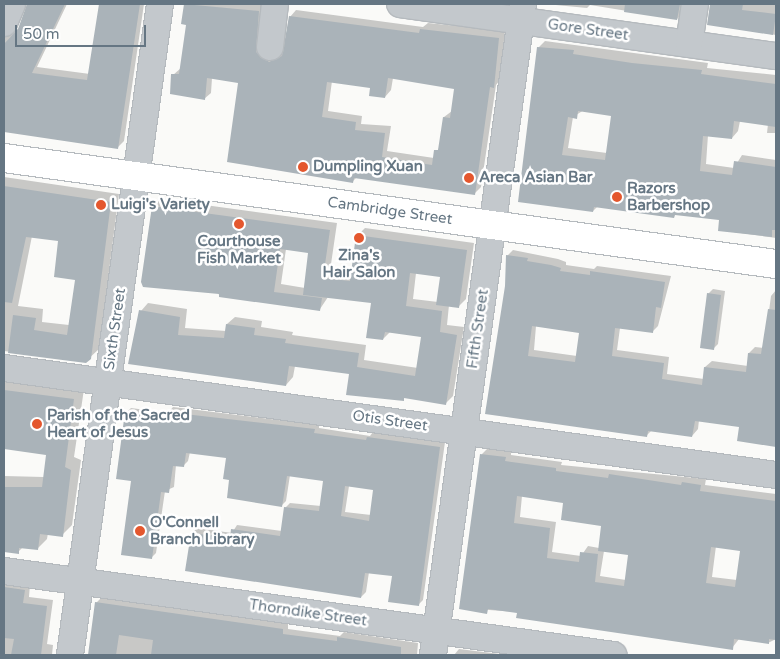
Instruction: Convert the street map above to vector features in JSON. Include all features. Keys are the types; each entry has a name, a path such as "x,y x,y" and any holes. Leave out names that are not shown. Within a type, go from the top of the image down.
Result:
{"main road":[{"name":"Cambridge Street","path":"4,158 776,264"}],"street":[{"path":"4,23 12,4"},
{"name":"Sixth Street","path":"70,655 160,4"},
{"path":"270,47 275,4"},
{"name":"Gore Street","path":"400,4 522,12 689,44 776,56"},
{"path":"689,44 695,4"},
{"name":"Fifth Street","path":"435,643 522,12"},
{"name":"Otis Street","path":"4,368 776,475"},
{"name":"Thorndike Street","path":"4,571 80,581 435,643 613,655"}],"building":[{"path":"27,4 65,4 32,73 87,80 99,4 140,4 118,149 4,132 4,44 18,29"},
{"path":"184,4 259,11 256,52 269,62 282,56 289,16 419,33 420,29 499,38 494,88 490,87 475,195 354,178 353,183 227,162 238,83 207,78 205,100 170,94 171,74 179,74 186,25 181,24","holes":["388,78 454,89 450,118 443,117 438,150 434,150 432,165 382,157 385,133 355,130 356,122 322,117 327,82 370,88 369,96 385,98"]},
{"path":"625,4 680,4 677,20 624,12"},
{"path":"710,4 743,4 742,10 776,14 773,35 707,25"},
{"path":"537,47 574,50 573,54 632,63 702,70 701,74 776,84 776,127 734,121 732,139 703,136 700,171 732,175 734,161 776,167 776,230 772,230 772,237 718,231 719,220 675,215 674,218 594,207 593,212 518,202","holes":["578,111 611,116 605,160 562,155 568,117 577,119"]},
{"path":"4,186 111,202 91,359 86,363 8,353 13,315 36,318 34,330 67,335 75,280 54,277 58,241 26,237 12,303 4,302"},
{"path":"152,206 330,230 323,278 350,281 356,235 467,250 459,308 436,305 440,277 410,273 406,306 442,311 440,332 457,335 446,405 404,398 404,401 346,395 349,374 289,366 286,386 128,364 139,310 180,317 178,335 224,338 226,324 255,328 254,335 286,339 285,343 359,353 357,367 415,376 421,337 385,332 383,340 366,338 371,303 303,295 308,253 280,249 274,292 322,298 320,311 219,297 219,294 143,287 141,282"},
{"path":"506,255 528,258 527,261 561,268 560,271 590,275 590,271 665,282 661,308 656,307 653,333 615,328 612,356 664,363 662,379 702,385 704,367 746,372 748,353 761,354 768,309 776,310 776,447 737,441 739,427 695,421 692,437 648,431 647,437 485,414 505,286","holes":["532,326 579,333 575,362 528,356"]},
{"path":"707,293 721,295 714,350 700,348"},
{"path":"4,390 74,399 65,467 71,470 63,537 40,534 38,550 19,548 19,554 4,552 4,487 42,487 46,455 4,449"},
{"path":"125,412 166,418 167,412 315,429 314,433 366,440 367,437 440,447 419,606 388,602 392,576 365,573 361,598 185,571 191,533 230,538 231,529 280,536 284,507 319,511 323,481 287,476 282,507 227,498 229,480 223,479 226,458 186,453 184,467 173,466 169,493 161,492 152,559 121,555 131,481 116,479","holes":["345,486 373,490 369,521 341,516"]},
{"path":"480,454 506,457 505,461 556,468 556,471 608,478 609,474 681,485 682,482 701,485 700,491 776,501 776,640 769,639 769,644 734,639 733,650 516,618 517,613 488,609 487,614 459,609","holes":["517,496 563,503 561,520 601,526 598,551 628,555 624,586 595,582 598,554 580,552 579,562 547,558 550,528 514,523","711,547 740,551 735,587 706,583"]},
{"path":"4,587 25,590 23,603 47,606 41,655 11,655 14,639 4,638"},
{"path":"95,602 283,629 283,634 337,641 337,637 401,647 401,655 151,655 153,640 119,635 116,655 88,655"}],"place":[{"name":"Dumpling Xuan","path":"303,167"},
{"name":"Areca Asian Bar","path":"469,178"},
{"name":"Razors Barbershop","path":"617,197"},
{"name":"Luigi's Variety","path":"101,205"},
{"name":"Courthouse Fish Market","path":"239,224"},
{"name":"Zina's Hair Salon","path":"359,238"},
{"name":"Parish of the Sacred Heart of Jesus","path":"37,424"},
{"name":"O'Connell Branch Library","path":"140,531"}]}
